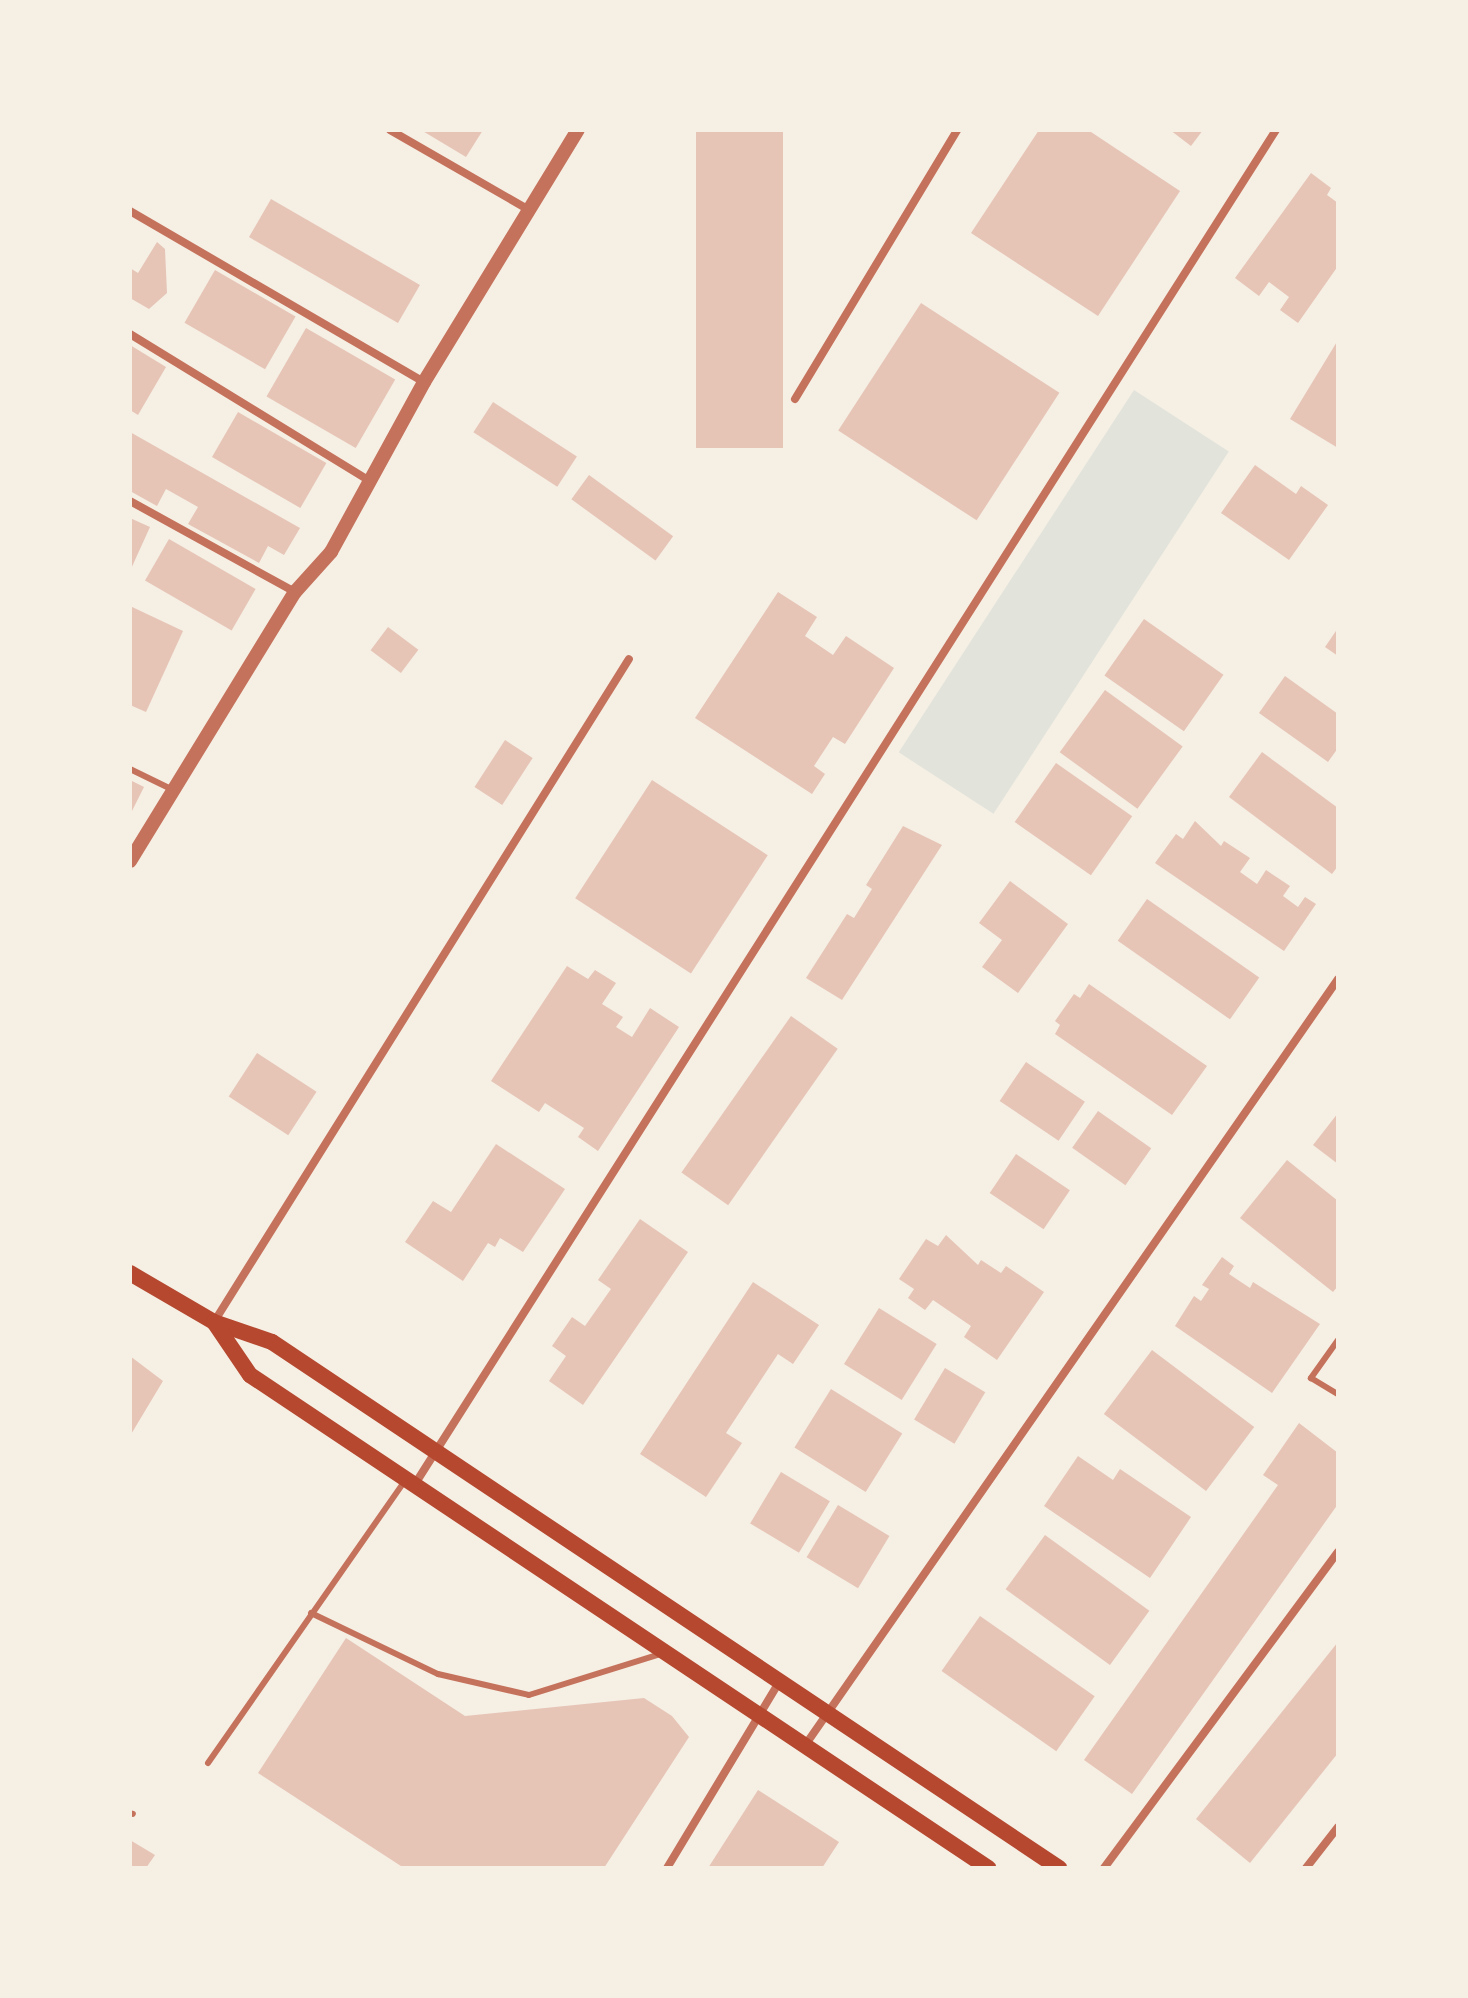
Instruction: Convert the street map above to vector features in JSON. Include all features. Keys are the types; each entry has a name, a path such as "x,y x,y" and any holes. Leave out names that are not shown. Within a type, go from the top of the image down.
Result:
{"main road":[{"path":"130,1273 214,1322 272,1342 781,1678 1059,1868"},
{"path":"214,1322 250,1375 988,1868"}],"street":[{"path":"390,130 529,210"},
{"path":"130,861 295,592 331,552 424,382 578,130"},
{"path":"795,399 957,130"},
{"path":"411,1482 436,1451 1276,130"},
{"path":"130,211 424,382"},
{"path":"130,334 370,481"},
{"path":"130,501 295,592"},
{"path":"214,1322 629,659"},
{"path":"806,1744 1338,979"},
{"path":"1104,1868 1338,1552"},
{"path":"667,1868 757,1712 781,1678"},
{"path":"1306,1868 1338,1827"}],"lane":[{"path":"130,769 174,790"},
{"path":"1338,1340 1311,1378 1338,1394"},
{"path":"208,1763 311,1613 411,1482"},
{"path":"311,1613 438,1674 529,1695 667,1651"}],"shaded area":[{"path":"1134,390 1229,452 993,814 899,752"}],"building":[{"path":"421,130 483,130 466,157"},
{"path":"696,130 783,130 783,448 696,448"},
{"path":"1039,130 1088,130 1180,191 1098,316 971,233"},
{"path":"1170,130 1203,130 1191,146"},
{"path":"1311,173 1331,188 1327,195 1338,203 1338,266 1298,323 1280,310 1289,297 1269,282 1259,296 1235,278"},
{"path":"271,199 420,285 398,323 249,237"},
{"path":"157,242 165,249 167,293 149,309 130,298 130,268 138,273"},
{"path":"215,270 296,316 265,369 184,323"},
{"path":"921,303 1059,393 977,520 838,430"},
{"path":"306,328 395,380 356,448 266,396"},
{"path":"1338,340 1338,448 1290,419"},
{"path":"130,345 166,367 138,415 130,410"},
{"path":"493,402 577,456 557,487 473,432"},
{"path":"238,412 326,463 300,508 212,457"},
{"path":"130,432 300,528 284,555 268,546 259,563 188,524 198,507 166,489 157,506 130,491"},
{"path":"1255,465 1296,494 1301,486 1328,505 1289,560 1221,513"},
{"path":"589,475 673,536 656,560 571,499"},
{"path":"130,518 150,527 130,571"},
{"path":"169,539 256,589 232,631 145,581"},
{"path":"778,592 817,617 805,636 833,655 846,636 894,668 845,744 833,737 814,766 825,774 812,794 695,718"},
{"path":"130,606 183,631 146,712 130,705"},
{"path":"1144,619 1223,675 1184,731 1104,676"},
{"path":"388,627 418,650 401,673 371,650"},
{"path":"1338,628 1338,656 1325,647"},
{"path":"1285,676 1338,714 1338,748 1328,762 1259,713"},
{"path":"1105,690 1183,746 1137,809 1060,752"},
{"path":"505,740 533,758 502,805 475,787"},
{"path":"1262,752 1338,808 1338,866 1332,874 1229,797"},
{"path":"1056,763 1132,816 1091,875 1015,822"},
{"path":"130,780 144,787 130,815"},
{"path":"652,780 768,855 691,973 575,898"},
{"path":"1195,821 1221,846 1224,841 1250,858 1240,872 1257,884 1266,870 1290,886 1283,896 1298,907 1305,897 1316,904 1284,951 1155,863 1176,834 1183,839"},
{"path":"903,826 942,845 842,1000 806,978 847,914 854,918 872,889 866,885"},
{"path":"1010,881 1068,924 1018,993 982,967 1002,940 979,923"},
{"path":"1147,899 1259,978 1230,1019 1118,941"},
{"path":"567,966 588,979 595,970 616,983 602,1004 623,1017 616,1027 632,1037 650,1008 679,1027 598,1151 578,1137 584,1128 545,1103 539,1112 491,1081"},
{"path":"1089,984 1207,1066 1172,1115 1055,1034 1060,1025 1055,1021 1074,994 1080,998"},
{"path":"791,1016 838,1049 728,1205 681,1172"},
{"path":"257,1053 317,1092 288,1135 229,1097"},
{"path":"1026,1062 1085,1102 1059,1141 1000,1101"},
{"path":"1098,1111 1151,1148 1125,1185 1072,1148"},
{"path":"1338,1113 1338,1164 1313,1145"},
{"path":"496,1144 565,1189 523,1252 500,1238 495,1247 488,1243 463,1281 405,1242 433,1201 451,1212"},
{"path":"1016,1154 1070,1190 1044,1229 990,1193"},
{"path":"1287,1160 1338,1201 1338,1286 1333,1292 1240,1218"},
{"path":"640,1219 688,1252 583,1405 549,1381 566,1356 552,1346 572,1317 585,1326 611,1289 598,1280"},
{"path":"946,1235 978,1265 981,1260 1001,1273 1006,1266 1044,1292 997,1360 964,1337 971,1326 933,1300 925,1310 908,1298 914,1289 899,1279 926,1239 938,1246"},
{"path":"1222,1257 1234,1266 1229,1274 1250,1288 1253,1282 1320,1324 1272,1393 1175,1326 1194,1296 1201,1301 1209,1289 1202,1285"},
{"path":"753,1282 819,1325 793,1364 778,1354 726,1433 742,1443 706,1497 640,1454"},
{"path":"879,1308 937,1344 902,1400 844,1364"},
{"path":"1152,1350 1254,1427 1206,1491 1104,1414"},
{"path":"130,1356 163,1381 130,1436"},
{"path":"945,1368 985,1392 954,1444 914,1419"},
{"path":"831,1389 902,1434 866,1492 794,1448"},
{"path":"1299,1423 1338,1453 1338,1504 1132,1794 1084,1760 1278,1485 1263,1475"},
{"path":"1078,1456 1113,1480 1120,1469 1191,1517 1150,1578 1044,1506"},
{"path":"781,1472 830,1501 799,1553 750,1523"},
{"path":"838,1505 889,1536 858,1588 807,1557"},
{"path":"1045,1535 1149,1611 1110,1665 1006,1589"},
{"path":"980,1616 1095,1696 1056,1751 942,1671"},
{"path":"346,1638 465,1716 644,1698 672,1716 689,1737 604,1868 404,1868 258,1773"},
{"path":"1338,1642 1338,1753 1250,1863 1196,1819"},
{"path":"758,1790 839,1842 822,1868 708,1868"},
{"path":"130,1840 155,1855 146,1868 130,1868"}]}
